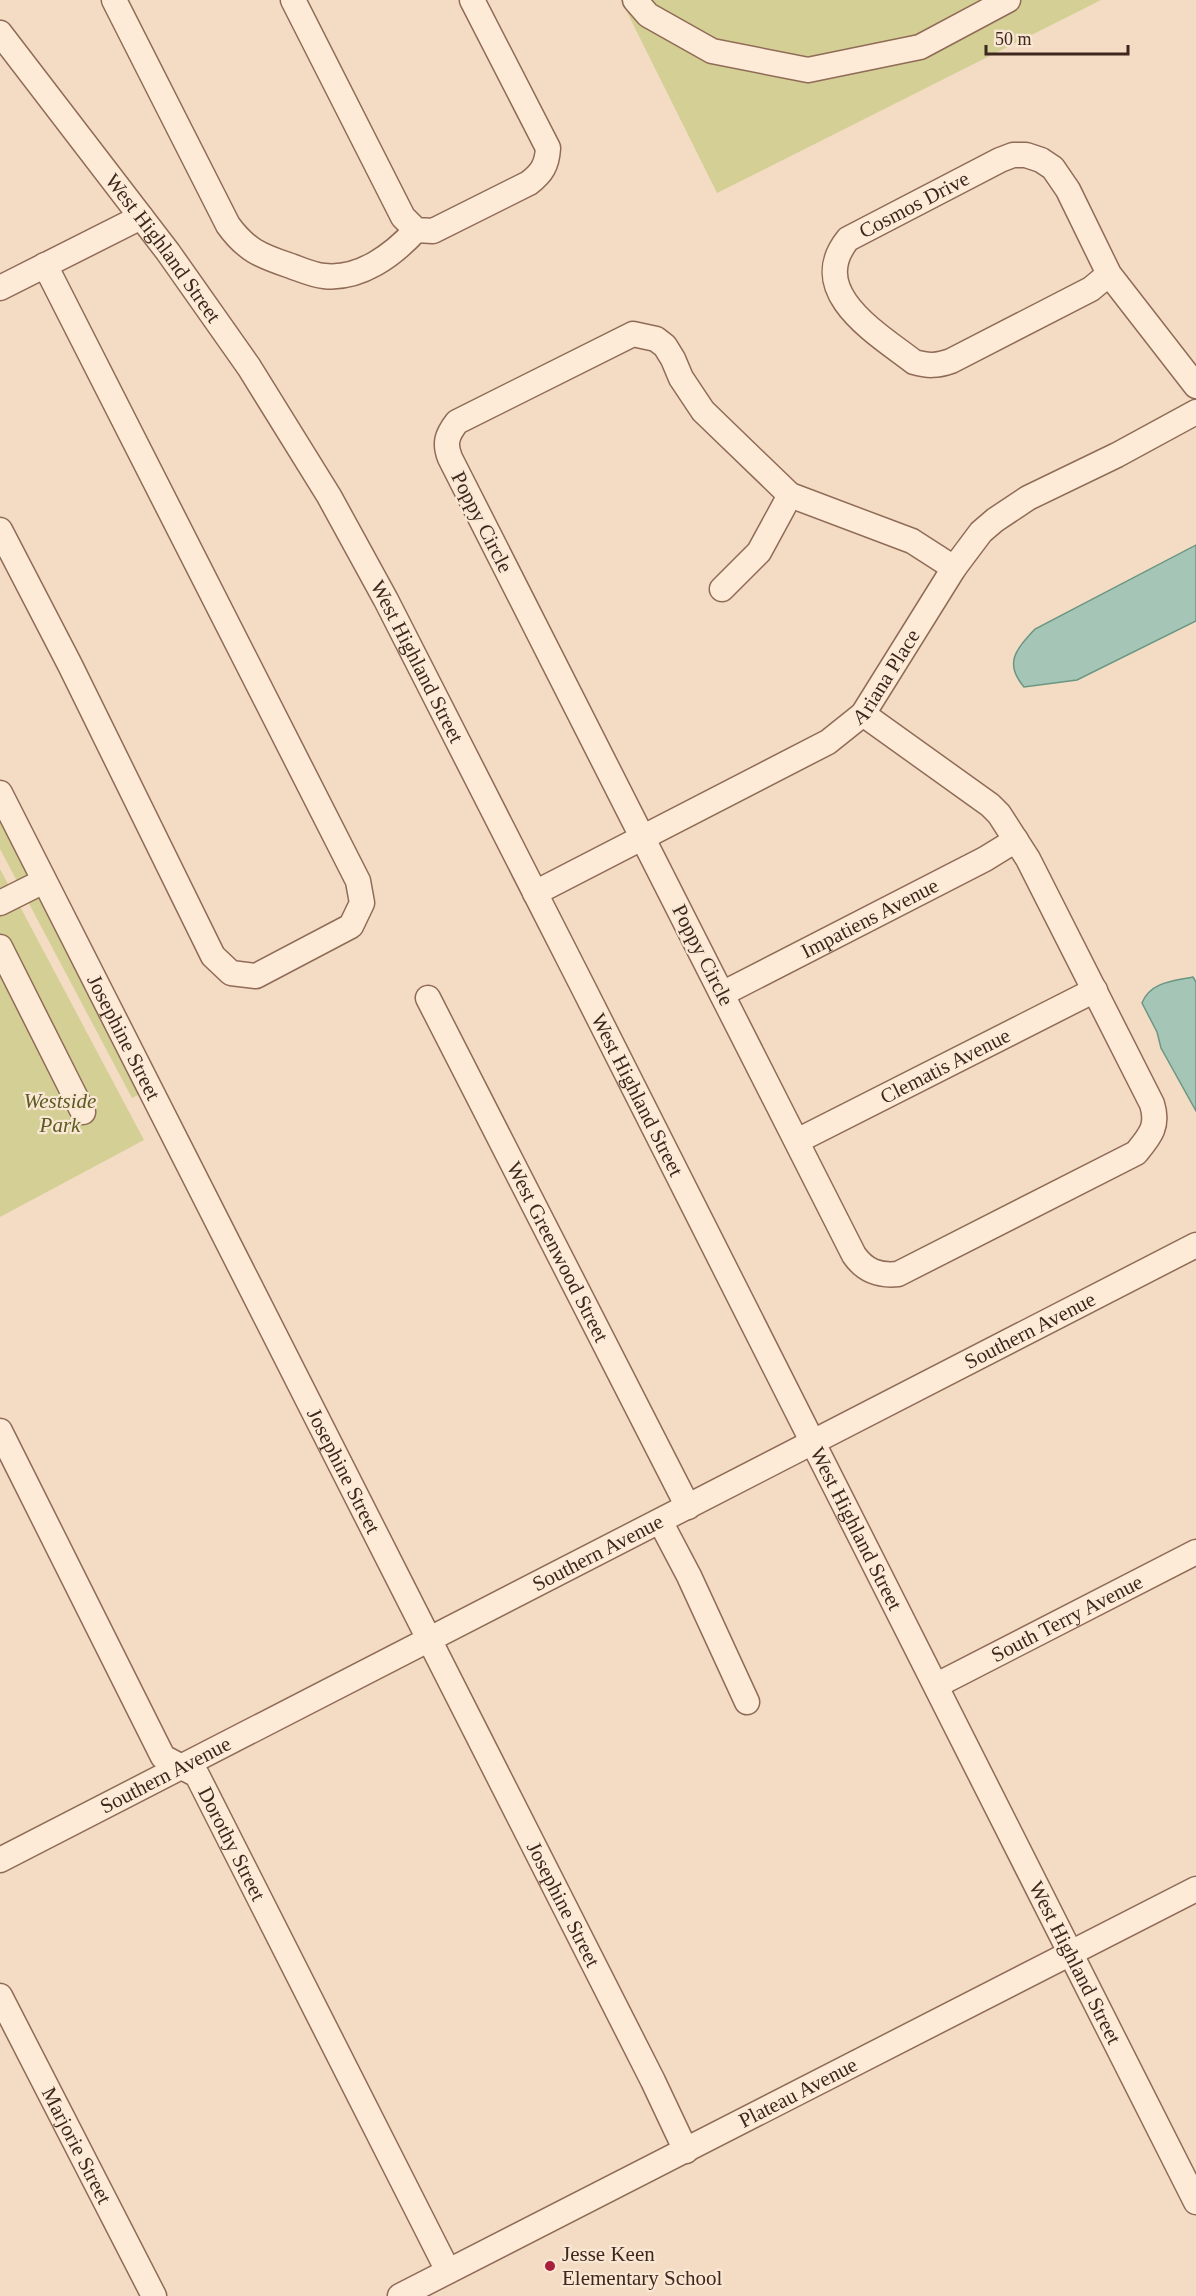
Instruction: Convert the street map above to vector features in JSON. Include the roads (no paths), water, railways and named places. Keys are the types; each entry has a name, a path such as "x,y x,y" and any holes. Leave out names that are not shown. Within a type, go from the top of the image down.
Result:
{"street":[{"path":"114,0 228,225 252,251 323,276 339,276 360,271 384,258 399,248 416,230"},
{"path":"292,0 403,217 416,230 433,231 492,203 534,179 540,175 547,162 548,148 472,0"},
{"path":"635,0 648,15 712,51 808,70 920,46 1008,0"},
{"name":"West Highland Street","path":"0,33 168,252 249,368 329,496 386,600 535,893 937,1685 1196,2202"},
{"name":"Cosmos Drive","path":"1108,274 1091,289 951,361 938,366 926,366 914,362 858,319 838,291 835,260 839,250 848,239 1000,160 1013,155 1026,155 1041,160 1053,168 1068,189 1108,274 1196,386"},
{"path":"0,288 141,217"},
{"path":"0,530 70,665 213,956 231,973 256,976 351,926 362,903 358,881 45,265"},
{"name":"Poppy Circle","path":"863,714 990,805 999,814 1028,859 1152,1104 1155,1115 1155,1126 1136,1153 898,1274 886,1275 861,1266 450,458 446,441 449,432 457,422 633,334 644,335 656,339 665,346 681,378 703,411 790,495 912,541 954,568"},
{"name":"Ariana Place","path":"535,893 828,742 863,714 954,568 981,532 1028,498 1117,455 1196,412"},
{"path":"722,589 759,552 790,495"},
{"name":"Josephine Street","path":"0,793 653,2081 686,2151"},
{"name":"Impatiens Avenue","path":"722,994 985,859 1016,840"},
{"path":"0,903 44,881"},
{"path":"0,947 83,1112"},
{"name":"Clematis Avenue","path":"797,1141 1095,990"},
{"name":"West Greenwood Street","path":"428,998 688,1507"},
{"name":"Southern Avenue","path":"0,1860 1196,1245"},
{"name":"Dorothy Street","path":"0,1431 163,1757 197,1774 448,2271"},
{"path":"660,1521 689,1576 747,1702"},
{"name":"South Terry Avenue","path":"937,1685 1196,1552"},
{"name":"Plateau Avenue","path":"400,2296 1196,1889"},
{"name":"Marjorie Street","path":"0,1996 154,2296"}],"place":[{"name":"Jesse Keen Elementary School","path":"550,2266"}],"park label":[{"name":"Westside Park","path":"60,1113"}]}
